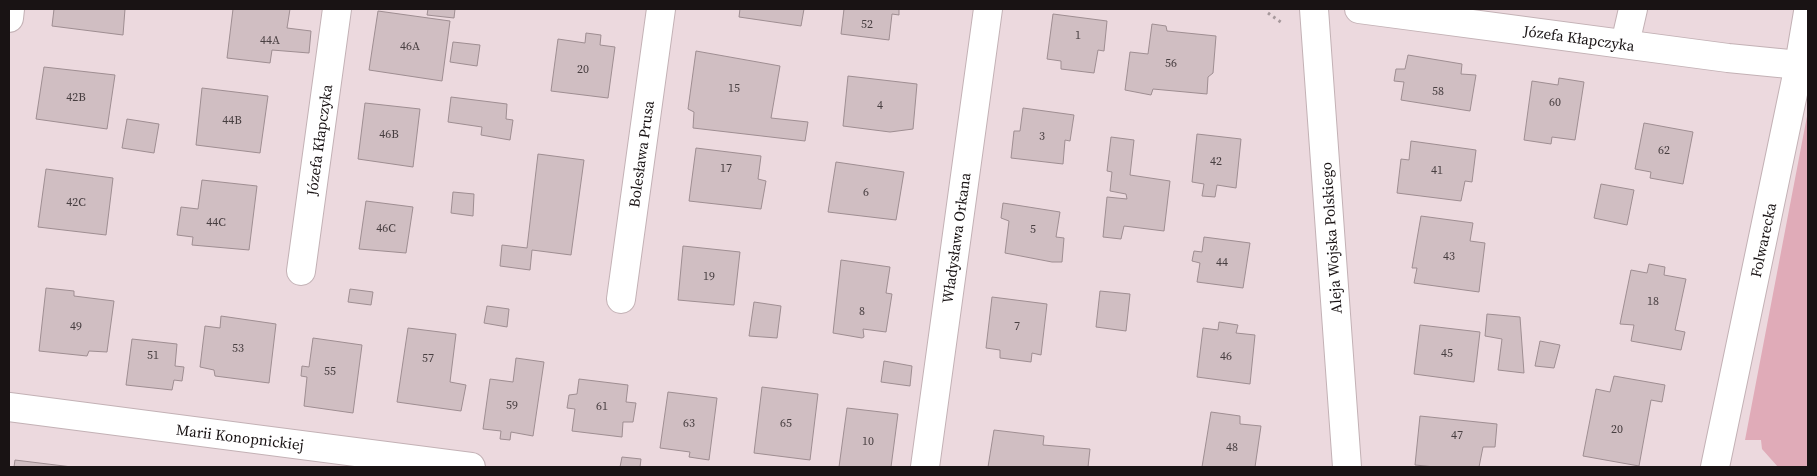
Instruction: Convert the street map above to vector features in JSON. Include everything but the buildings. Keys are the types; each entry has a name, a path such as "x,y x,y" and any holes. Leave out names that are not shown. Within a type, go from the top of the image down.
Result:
{"street":[{"path":"9,18 10,9"},
{"name":"Józefa Kłapczyka","path":"301,271 337,9"},
{"name":"Bolesława Prusa","path":"621,300 662,9"},
{"name":"Władysława Orkana","path":"925,467 988,9"},
{"name":"Aleja Wojska Polskiego","path":"1314,9 1347,467"},
{"name":"Józefa Kłapczyka","path":"1359,9 1799,65"},
{"path":"1624,44 1633,9"},
{"name":"Folwarecka","path":"1715,467 1799,65 1808,12"},
{"name":"Marii Konopnickiej","path":"9,407 472,467"}],"path":[{"path":"1268,13 1282,22"}],"shaded area":[{"path":"1808,111 1808,467 1778,467 1762,449 1761,440 1745,440"}]}
